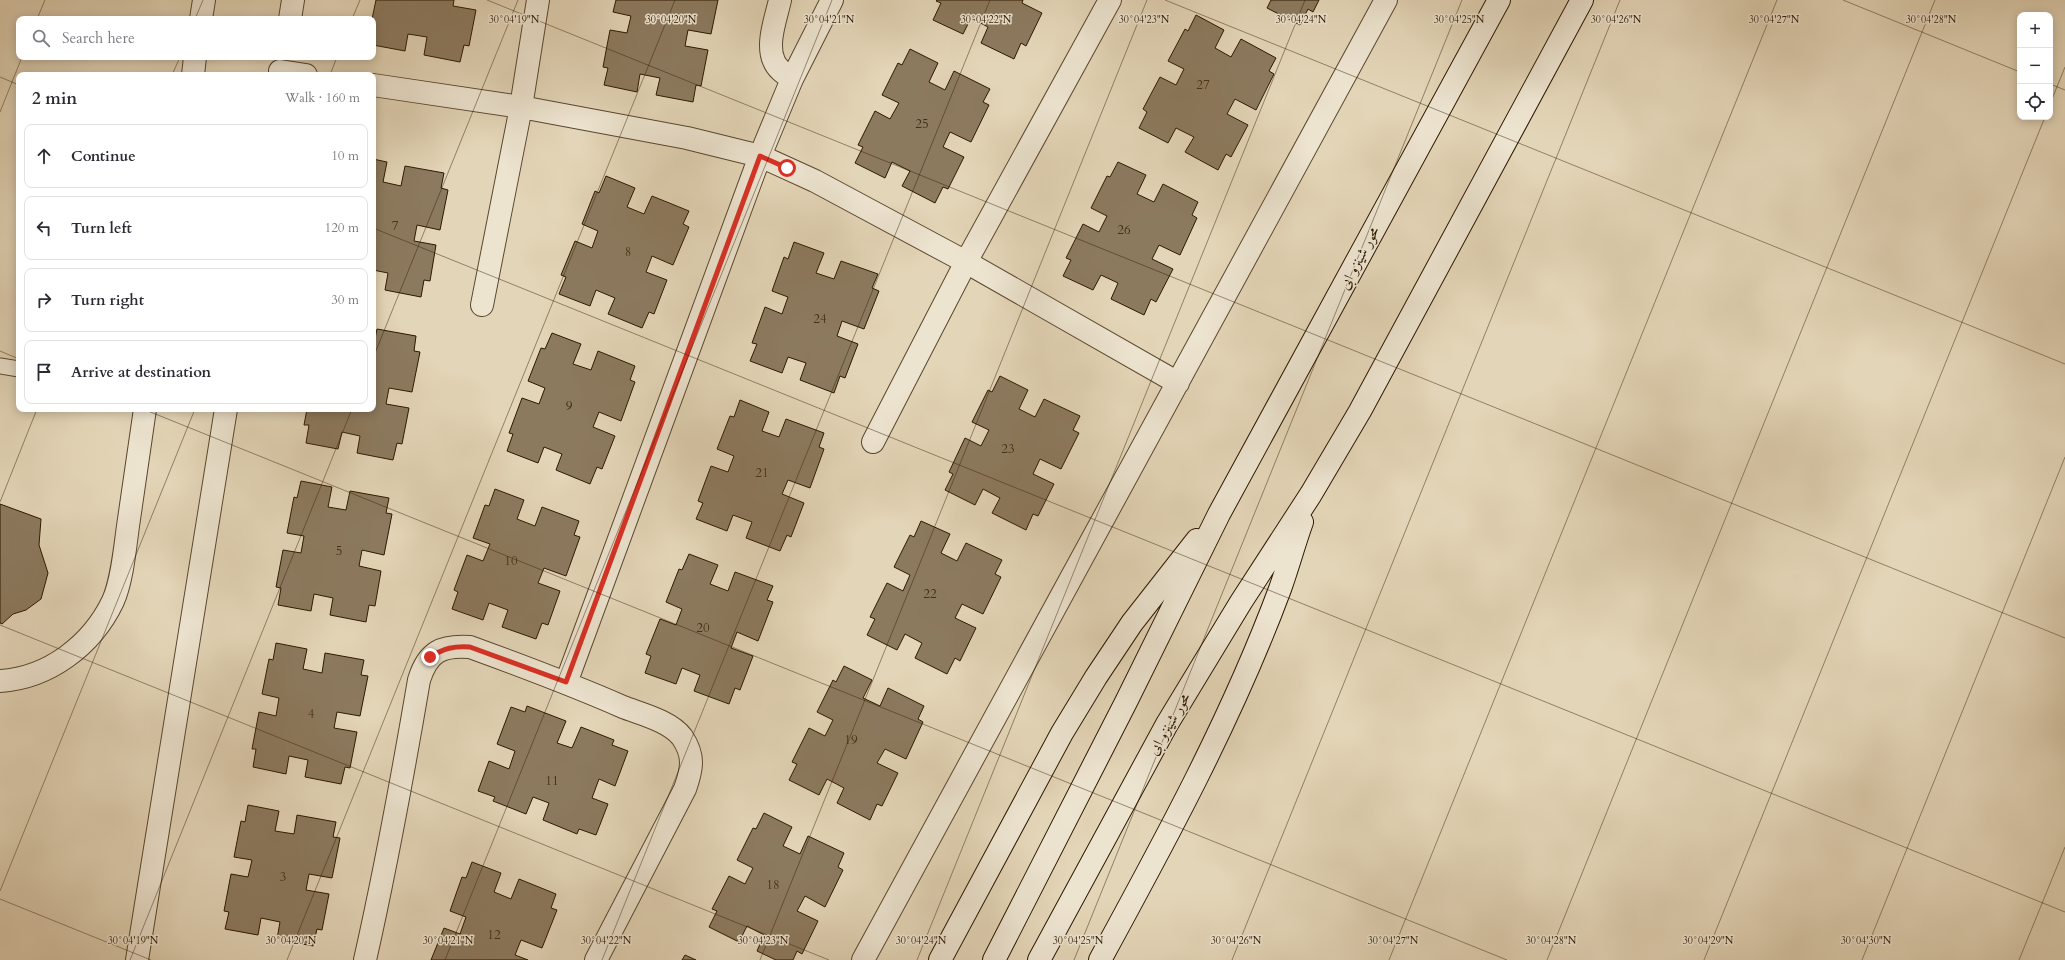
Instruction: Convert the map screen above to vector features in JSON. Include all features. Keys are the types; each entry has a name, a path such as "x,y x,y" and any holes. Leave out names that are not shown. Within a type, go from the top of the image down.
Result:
{"street":[{"path":"201,16 204,0"},
{"path":"290,16 293,0"},
{"path":"482,305 520,107 538,0"},
{"path":"780,0 772,43 772,54 777,66 792,79"},
{"path":"566,682 760,156 792,79 832,0"},
{"path":"873,442 966,262 1110,0"},
{"path":"863,960 1386,0"},
{"name":"محور شينزو ابى","path":"997,954 1126,702 1219,514 1499,0"},
{"name":"محور شينزو ابى","path":"1040,960 1167,724 1240,602 1311,494 1360,411 1582,0"},
{"path":"193,72 195,60"},
{"path":"281,68 295,72"},
{"path":"376,85 520,107 687,138 760,156 816,181 966,262 1178,383"},
{"path":"0,681 19,680 58,664 91,636 113,600 124,559 145,412"},
{"path":"137,960 226,412"},
{"name":"محور شينزو ابى","path":"1100,960 1156,857 1201,769 1243,680 1280,588 1311,494"},
{"name":"محور شينزو ابى","path":"940,960 1062,733 1096,677 1132,623 1169,574 1219,514"},
{"path":"365,960 382,887 419,680 423,668 430,657 441,650 454,646 470,647 566,682 667,725 681,736 690,753 692,771 685,789 596,960"}],"lane":[{"path":"0,366 16,369"}],"building":[{"path":"376,0 454,0 453,6 476,10 469,46 464,45 460,62 424,55 427,37 408,34 405,51 376,46 376,16 373,16"},
{"path":"616,0 718,0 711,34 688,30 685,46 708,50 701,86 696,85 693,102 656,95 660,78 640,74 637,92 604,85 608,68 603,67 610,30 627,33 631,16 613,12"},
{"path":"1023,0 1022,3 1042,13 1026,46 1021,43 1014,59 981,43 988,27 971,18 963,34 933,20 941,3 936,1"},
{"path":"1271,0 1319,0 1313,12 1308,9 1300,25 1267,8"},
{"path":"1196,15 1224,30 1215,48 1231,57 1241,39 1276,58 1269,71 1274,74 1256,110 1235,99 1227,114 1248,125 1231,157 1226,154 1218,170 1185,152 1194,137 1176,128 1168,143 1139,128 1147,112 1143,109 1160,77 1176,85 1184,69 1168,61 1185,29 1188,31"},
{"path":"910,49 938,63 929,82 945,90 954,71 990,89 983,102 989,105 971,142 950,132 943,147 964,157 948,189 943,187 935,203 902,186 910,171 892,162 885,178 855,163 863,147 858,145 875,111 890,119 899,103 882,95 898,63 902,65"},
{"path":"376,160 387,162 383,182 401,186 405,166 444,173 441,188 448,190 440,230 417,225 414,241 436,245 430,281 424,280 421,297 385,290 388,273 376,271"},
{"path":"1118,162 1146,175 1137,194 1154,202 1163,184 1198,202 1192,215 1197,218 1180,255 1159,245 1152,259 1173,269 1156,302 1151,299 1144,315 1111,299 1118,283 1101,275 1093,290 1063,276 1071,260 1066,258 1083,224 1099,232 1107,216 1091,208 1107,176 1110,177"},
{"path":"606,176 635,188 627,207 644,214 652,196 689,211 683,224 689,227 673,265 652,256 646,272 667,280 654,314 649,312 642,328 608,314 615,298 596,290 590,306 559,294 566,277 561,275 575,241 592,248 598,231 582,224 595,191 599,193"},
{"path":"794,242 824,253 816,273 834,279 841,261 878,274 872,288 879,291 864,329 842,321 837,336 858,344 845,378 840,376 834,393 800,380 806,363 788,357 782,373 750,361 757,344 752,343 765,307 782,314 788,297 772,291 784,257 788,259"},
{"path":"377,329 416,336 414,351 420,352 412,392 389,388 386,404 409,408 402,444 397,443 393,460 357,453 360,436 342,432 338,449 306,443 309,425 304,425 306,412 376,412"},
{"path":"552,333 581,344 573,364 591,370 598,351 635,366 630,380 635,382 621,421 599,412 593,427 615,436 602,469 597,467 590,484 556,470 562,454 544,447 538,463 507,451 513,434 509,433 522,398 539,404 545,388 528,381 541,348 545,349"},
{"path":"1000,376 1028,390 1019,409 1035,417 1044,399 1080,416 1073,430 1079,433 1061,469 1040,459 1033,474 1054,484 1038,516 1033,514 1026,530 992,513 1000,498 983,489 975,505 945,490 953,474 949,472 965,438 981,446 989,430 972,422 988,390 992,392"},
{"path":"740,400 769,412 762,431 779,437 786,419 824,433 819,447 824,449 810,488 788,480 782,494 804,503 791,537 787,535 780,551 746,538 752,522 733,515 727,531 696,519 703,503 698,501 711,466 728,472 734,456 717,449 730,416 734,417"},
{"path":"301,481 332,487 328,507 346,510 350,491 389,498 386,513 392,514 384,555 362,550 359,566 381,571 375,606 369,605 366,622 330,615 333,598 314,594 311,611 278,605 281,588 276,587 283,550 301,553 304,536 287,533 294,497 297,498"},
{"path":"495,489 524,500 517,519 535,526 542,507 579,521 574,535 580,537 566,576 544,568 538,583 560,591 548,625 542,623 536,639 502,627 508,610 489,603 483,620 452,609 458,592 454,590 467,555 483,561 490,544 473,538 485,505 489,506"},
{"path":"0,504 41,519 39,545 48,573 41,599 26,610 13,614 2,624 0,623"},
{"path":"921,521 950,534 941,553 957,561 966,543 1002,560 995,574 1001,577 983,614 962,604 955,618 976,628 960,661 955,658 947,674 915,658 922,643 905,634 897,650 867,635 875,619 870,617 887,583 903,591 910,575 894,567 910,535 914,537"},
{"path":"689,554 718,565 710,584 728,591 735,572 773,586 767,600 773,602 758,641 737,632 731,648 753,656 740,690 735,688 729,704 694,691 700,675 682,668 676,684 645,673 651,656 646,654 660,619 676,625 682,609 666,602 679,569 682,570"},
{"path":"276,643 307,649 303,669 322,673 325,653 364,660 361,675 368,676 360,716 337,712 334,728 357,732 350,768 345,767 341,784 305,777 308,760 289,756 286,774 253,767 256,749 252,749 259,712 276,716 279,698 262,694 269,659 273,660"},
{"path":"844,666 872,680 863,698 880,706 888,688 924,706 918,719 923,722 906,759 885,749 877,763 898,773 882,806 877,804 870,820 837,803 844,788 827,779 819,795 789,780 797,764 792,762 809,728 825,736 833,720 817,712 833,680 836,682"},
{"path":"527,706 566,721 557,743 572,748 581,727 614,740 612,745 628,751 615,786 599,779 592,798 608,804 596,835 579,829 577,834 543,820 549,803 533,797 526,814 493,801 495,797 478,791 489,761 509,769 515,751 497,744 511,707 525,712"},
{"path":"248,805 279,811 275,831 294,834 297,815 336,822 333,837 340,838 332,878 309,874 306,890 329,894 322,930 317,929 313,946 277,939 280,922 261,918 258,935 225,929 229,912 224,911 231,874 248,877 252,860 234,857 241,821 245,822"},
{"path":"764,813 792,827 783,846 800,854 808,836 844,853 838,867 843,870 825,907 805,896 797,911 818,921 802,954 797,951 793,960 776,960 757,951 764,935 747,926 739,942 709,927 717,911 712,909 729,876 745,884 753,868 737,860 753,828 756,829"},
{"path":"472,862 501,873 494,892 511,899 519,879 556,894 551,908 557,910 542,948 521,940 515,955 528,960 431,960 444,928 460,934 466,917 450,911 462,877 466,878"},
{"path":"685,955 696,960 682,960"}],"route":[{"path":"430,657 441,650 454,646 470,647 566,682 760,156 787,168"}]}
